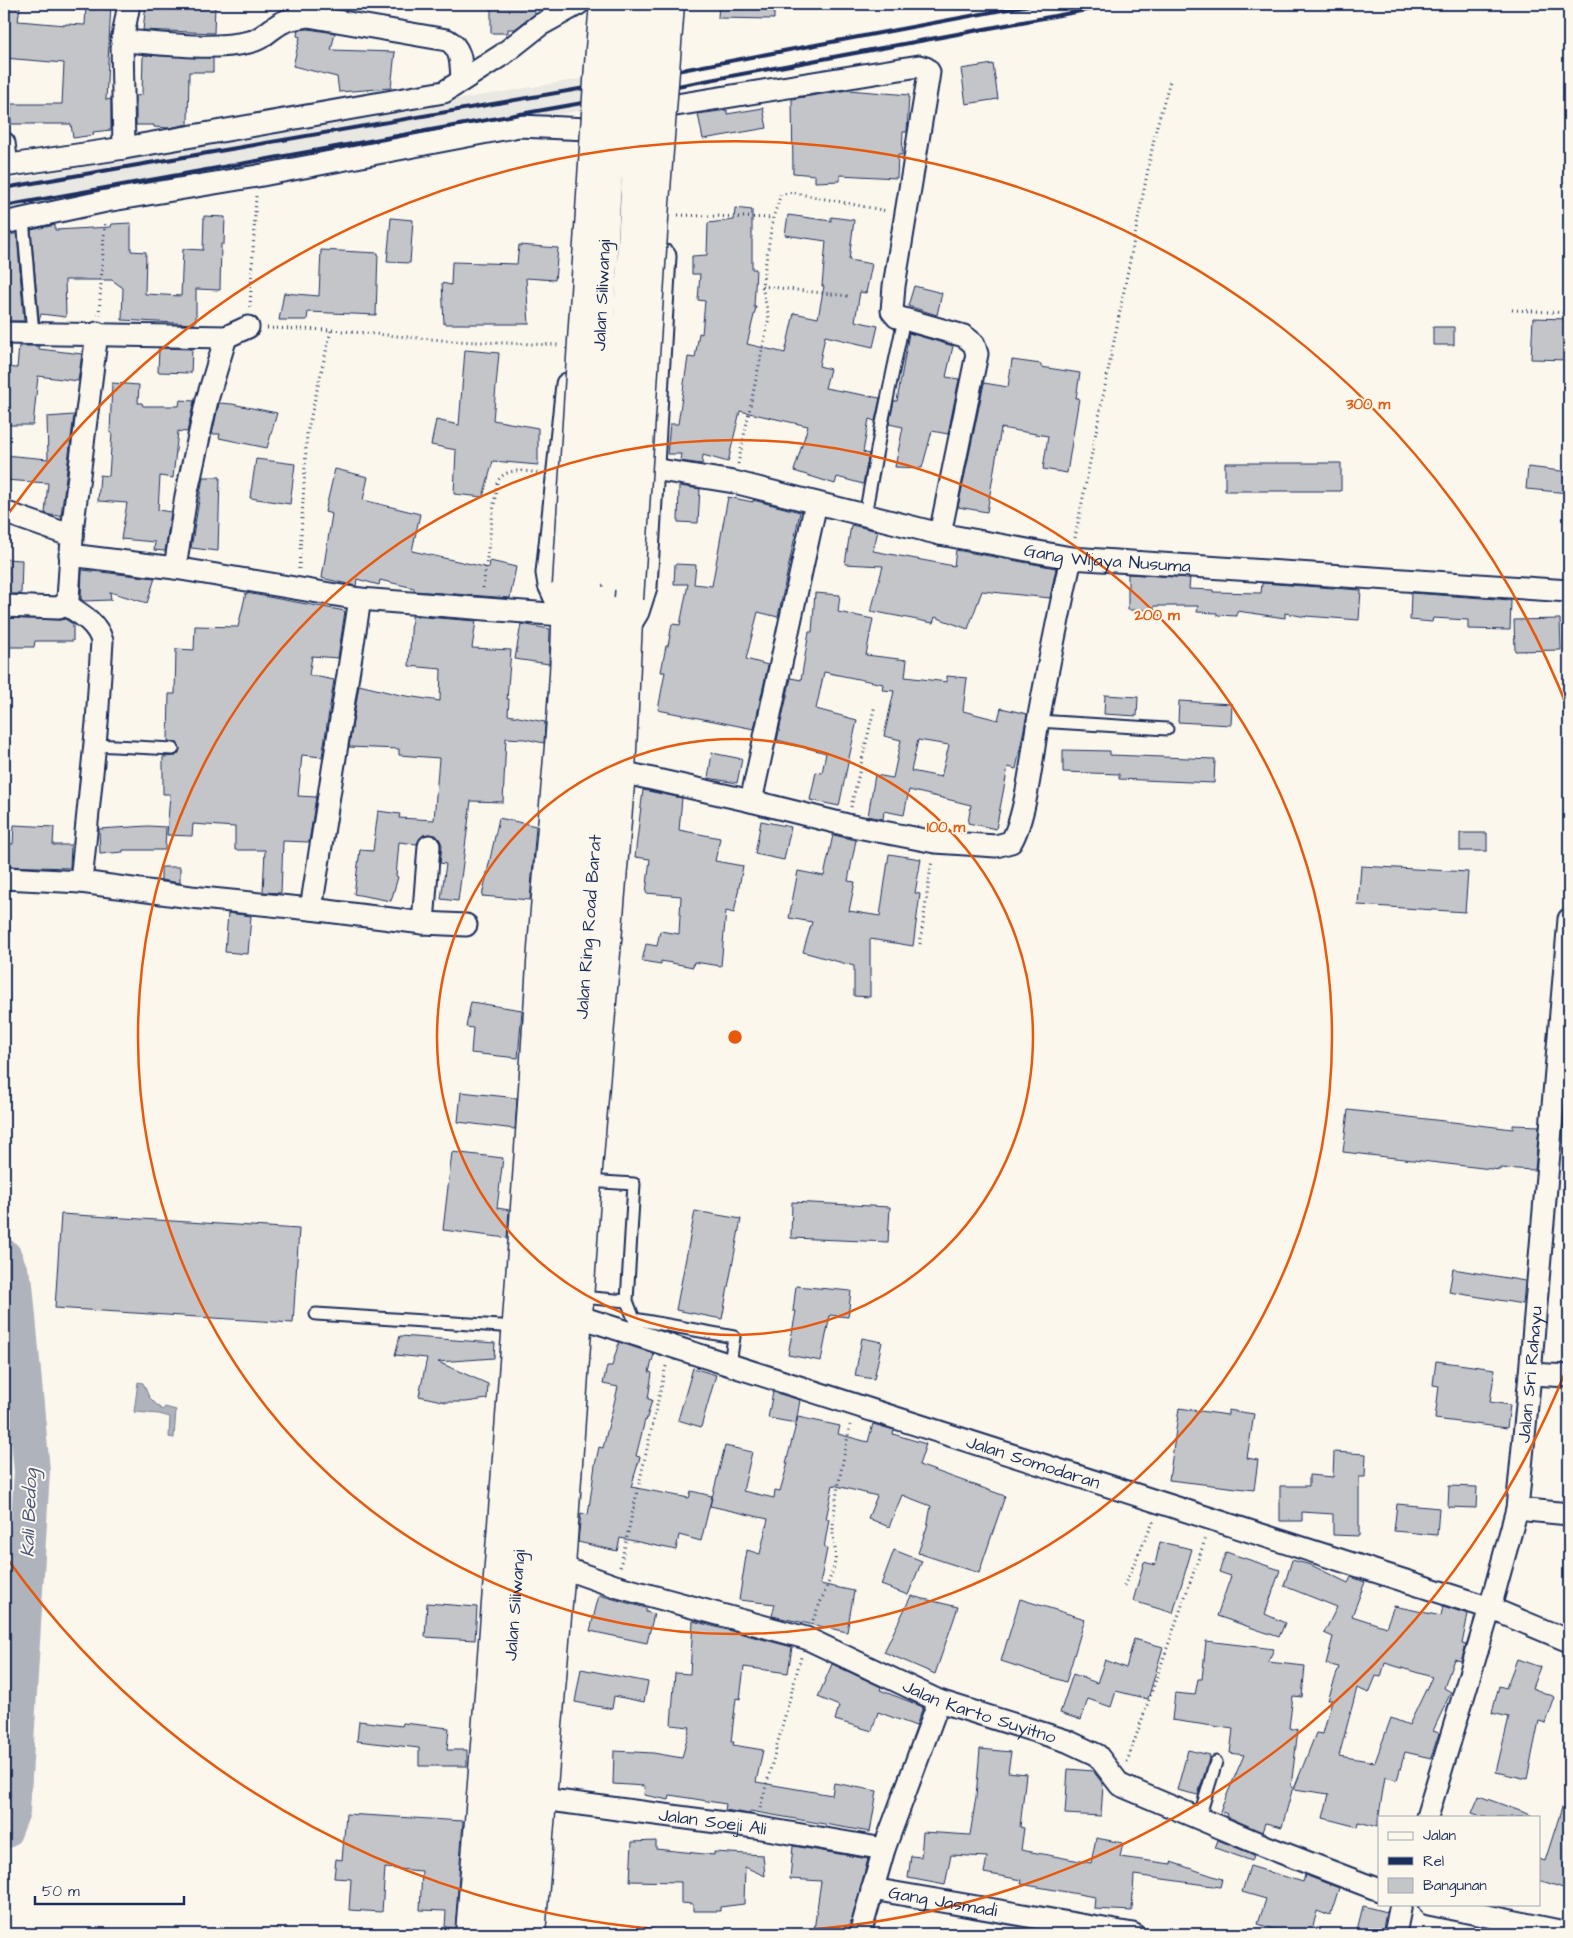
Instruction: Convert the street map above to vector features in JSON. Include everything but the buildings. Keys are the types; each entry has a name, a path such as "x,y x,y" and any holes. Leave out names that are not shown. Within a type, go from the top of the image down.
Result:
{"main road":[{"path":"550,1276 544,1071 544,923 571,622 577,585 597,89 604,4"},
{"name":"Jalan Siliwangi","path":"577,585 606,199 623,4"},
{"name":"Jalan Siliwangi","path":"614,576 643,42 647,4"},
{"path":"531,1934 561,1567 559,1454 579,1307 587,1181 621,772 619,628 629,598 670,4"},
{"name":"Jalan Ring Road Barat","path":"550,1276 619,628 614,576"},
{"path":"470,1934 506,1481 516,1327 544,1071"},
{"name":"Jalan Siliwangi","path":"514,1934 559,1454 550,1276"},
{"name":"Jalan Siliwangi","path":"488,1934 524,1486 532,1330 550,1276"}],"street":[{"path":"124,148 122,41 128,4"},
{"path":"4,143 5,166 124,148 444,92 502,54 540,25 578,4"},
{"path":"604,4 616,14 639,18 646,18 666,11 674,4"},
{"path":"122,41 211,46 250,42 265,36 276,26 291,18 308,16 447,40 456,45 458,50 462,80"},
{"path":"14,221 106,201 257,176 519,126 588,129 670,106 919,66 926,68 929,72 892,300 892,311 897,317 964,336 974,344 977,354 940,534"},
{"path":"619,628 638,612 646,587 667,215 670,106"},
{"path":"571,622 549,585 547,573 571,345 588,129"},
{"path":"4,332 226,337 248,327"},
{"path":"4,606 51,609 59,608 65,604 69,589 71,546 97,334"},
{"path":"175,568 186,496 207,400 226,337"},
{"name":"Gang Wijaya Nusuma","path":"653,470 734,482 940,534 1071,558 1569,591"},
{"path":"751,801 816,503"},
{"path":"4,512 71,546 175,568 360,599 480,608 571,622"},
{"path":"621,772 847,825 935,842 996,846 1011,842 1017,832 1047,722 1071,558"},
{"path":"311,909 360,599"},
{"path":"65,604 86,617 99,631 102,641 95,745 80,882"},
{"path":"423,923 428,846"},
{"path":"4,878 80,882 190,897 423,923 466,925"},
{"name":"Jalan Sri Rahayu","path":"1427,1816 1490,1608 1517,1508 1530,1374 1562,1099 1569,919"},
{"name":"Jalan Somodaran","path":"579,1307 671,1346 1490,1608 1569,1641"},
{"path":"1530,1374 1569,1376"},
{"path":"1517,1508 1569,1514"},
{"name":"Jalan Karto Suyitno","path":"561,1567 615,1586 806,1638 939,1701 1066,1741 1097,1755 1120,1785 1262,1845 1378,1890"},
{"path":"860,1934 884,1848 939,1701"},
{"name":"Jalan Soeji Ali","path":"542,1799 755,1827 884,1848"},
{"name":"Gang Jasmadi","path":"872,1889 1086,1930 1133,1934"},
{"path":"1395,1934 1401,1906"},
{"path":"1439,1906 1569,1933"}],"lane":[{"path":"14,221 33,333"},
{"path":"865,515 880,428 904,319"},
{"path":"1047,722 1167,728"},
{"path":"95,745 173,749"},
{"path":"587,1181 634,1184 627,1301 634,1319 734,1337 730,1364"},
{"path":"579,1307 627,1301"},
{"path":"316,1314 516,1327"},
{"path":"1199,1818 1216,1762"}],"path":[{"path":"1071,558 1156,130 1170,81"},
{"path":"257,176 248,327 331,330 452,341 571,345"},
{"path":"734,482 769,318 762,286 773,218 781,194 788,192 906,215"},
{"path":"97,334 106,201"},
{"path":"667,215 773,218"},
{"path":"762,286 848,296"},
{"path":"1512,310 1569,313"},
{"path":"298,590 307,433 331,330"},
{"path":"480,608 497,482 500,477 508,472 557,474"},
{"path":"847,825 875,706"},
{"path":"920,944 935,842"},
{"path":"615,1586 671,1346"},
{"path":"755,1827 806,1638 834,1567 836,1550 833,1536 836,1498 854,1405"},
{"path":"1124,1586 1161,1503"},
{"path":"1120,1785 1212,1520"}],"shaded area":[{"path":"586,78 583,110 4,217 4,181 360,116"},
{"path":"138,1382 143,1383 149,1397 162,1410 165,1407 176,1410 174,1438 169,1437 170,1417 134,1412"}],"waterway":[{"name":"Kali Bedog","path":"4,1257 15,1285 32,1471 12,1811 4,1831"}],"railway":[{"path":"4,188 591,87 1035,4"},
{"path":"4,206 672,87 1119,4"}]}
